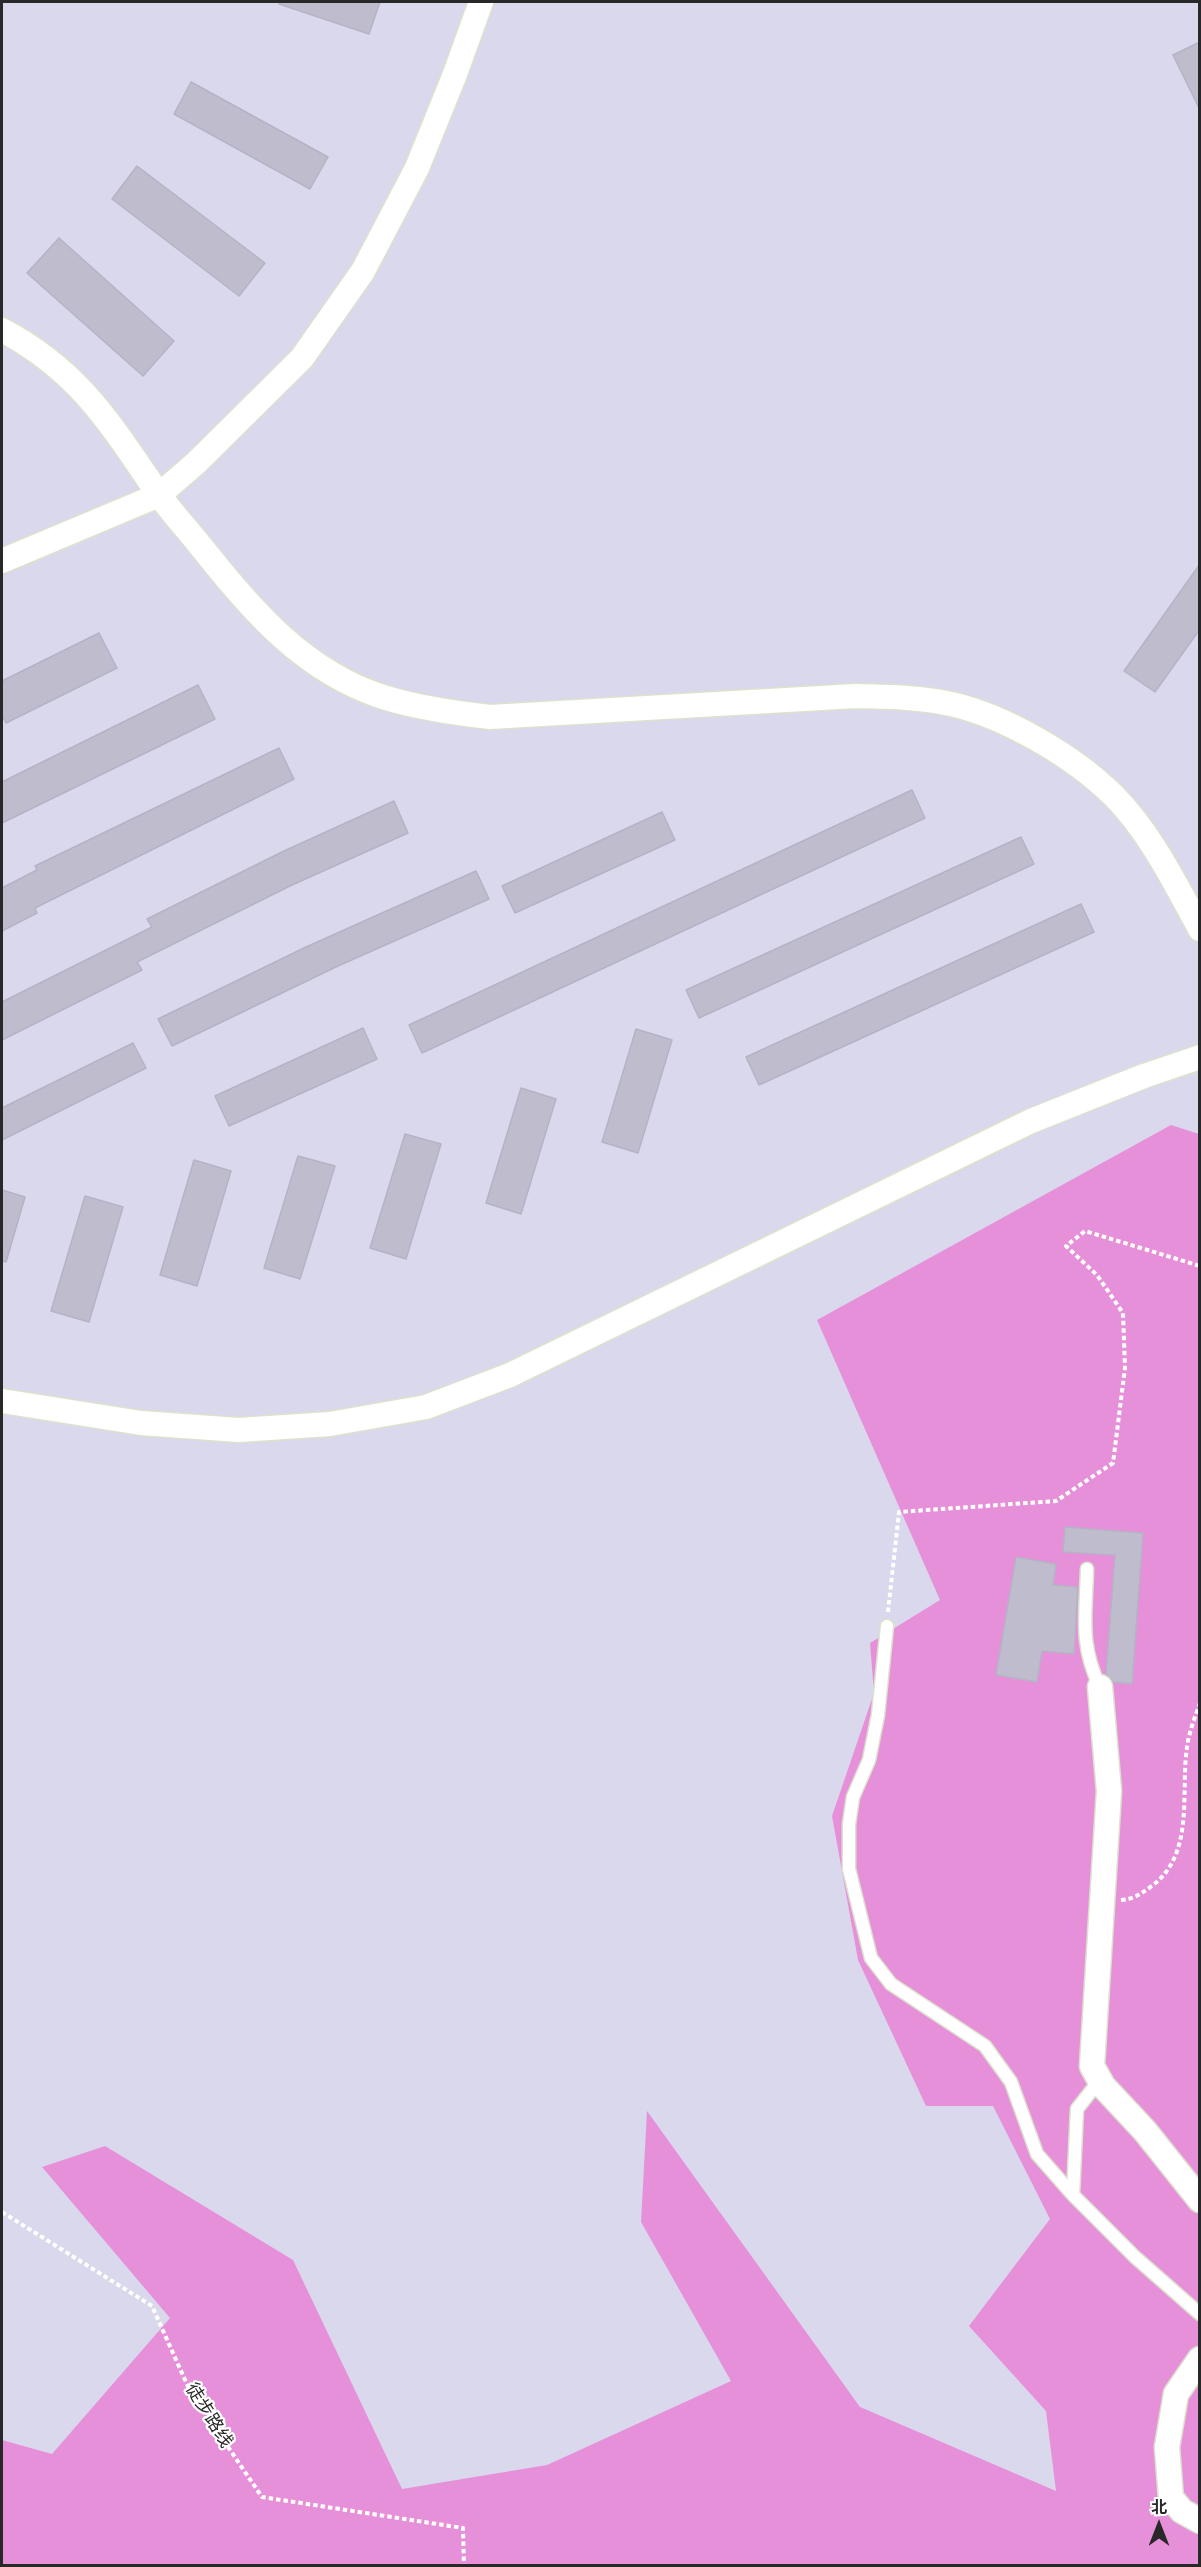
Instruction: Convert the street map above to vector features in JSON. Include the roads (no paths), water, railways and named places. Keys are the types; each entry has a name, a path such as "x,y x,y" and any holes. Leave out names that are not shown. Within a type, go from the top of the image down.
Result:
{"street":[{"path":"2,561 159,495 196,463 302,358 363,271 417,168 481,2"},
{"path":"2,330 49,359 78,385 107,417 159,495 249,608 287,642 331,673 382,697 441,712 490,717 856,696 906,697 952,704 995,719 1036,739 1075,764 1113,795 1143,832 1171,875 1200,929"},
{"path":"2,1401 141,1423 239,1430 330,1424 426,1407 510,1375 1031,1121 1144,1076 1200,1057"},
{"path":"1100,1687 1109,1791 1091,2051 1092,2066 1099,2081 1145,2131 1200,2200"},
{"path":"1200,2359 1176,2394 1167,2447 1171,2498 1182,2511 1200,2521"}],"lane":[{"path":"1087,1569 1085,1646 1091,1668 1100,1687"},
{"path":"887,1626 878,1715 869,1760 853,1797 849,1824 849,1869 871,1958 891,1984 985,2046 1011,2082 1037,2154 1073,2195 1135,2257 1200,2314"},
{"path":"1073,2195 1077,2109 1099,2081"}]}
